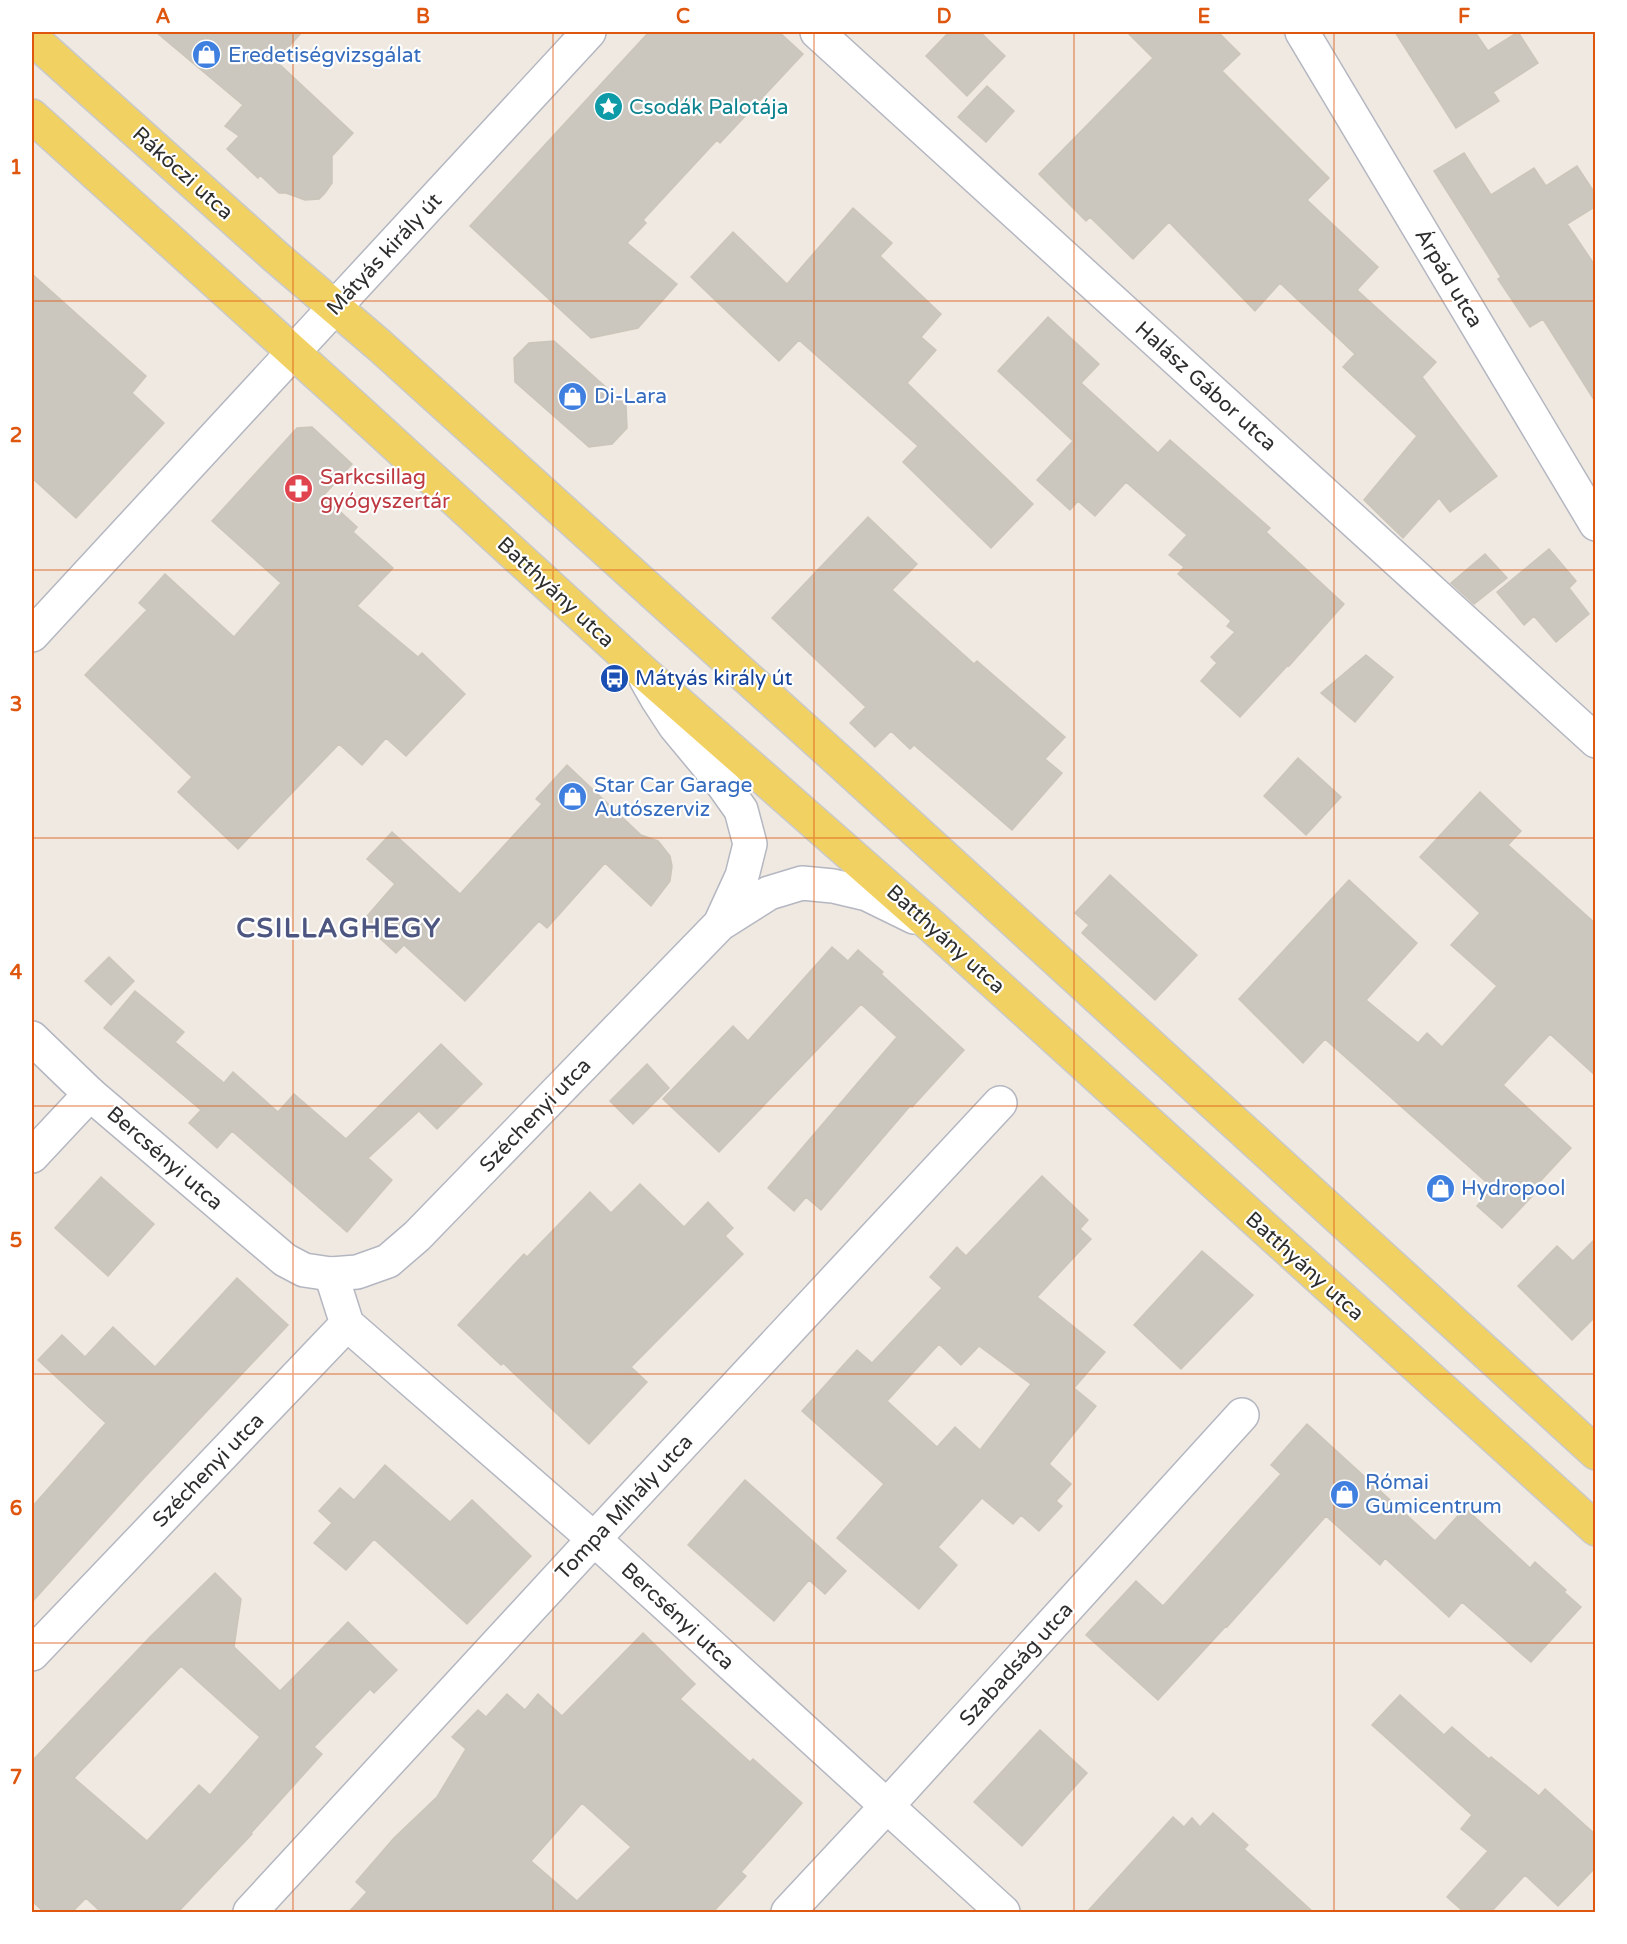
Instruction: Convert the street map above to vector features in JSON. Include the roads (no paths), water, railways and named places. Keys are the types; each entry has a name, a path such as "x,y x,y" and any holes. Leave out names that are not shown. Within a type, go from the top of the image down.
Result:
{"main road":[{"name":"Rákóczi utca","path":"32,38 334,307"},
{"path":"32,116 293,352"},
{"path":"334,307 379,345 836,758 1596,1453"},
{"name":"Batthyány utca","path":"293,352 642,671 934,927 1596,1529"}],"street":[{"name":"Mátyás király út","path":"32,635 589,32"},
{"name":"Halász Gábor utca","path":"817,32 1596,741"},
{"name":"Árpád utca","path":"1302,32 1596,524"},
{"name":"Széchenyi utca","path":"642,671 675,726 719,779 741,810 750,844 742,876 720,924"},
{"name":"Széchenyi utca","path":"318,1272 357,1272 388,1261 417,1236 720,924 769,893 802,883 833,886 867,894 934,927"},
{"name":"Bercsényi utca","path":"32,1038 90,1094 285,1260 318,1272"},
{"path":"32,1156 90,1094"},
{"name":"Tompa Mihály utca","path":"250,1912 1000,1103"},
{"path":"318,1272 347,1324"},
{"name":"Széchenyi utca","path":"32,1654 347,1324"},
{"name":"Bercsényi utca","path":"347,1324 594,1539 886,1808 1003,1912"},
{"name":"Szabadság utca","path":"788,1912 886,1808 1242,1414"}],"place":[{"name":"Eredetiségvizsgálat","path":"207,55"},
{"name":"Csodák Palotája","path":"608,107"},
{"name":"Di-Lara","path":"573,396"},
{"name":"Sarkcsillag gyógyszertár","path":"299,489"},
{"name":"Mátyás király út","path":"614,678"},
{"name":"Star Car Garage Autószerviz","path":"573,797"},
{"name":"Hydropool","path":"1440,1188"},
{"name":"Római Gumicentrum","path":"1344,1494"}],"district":[{"name":"CSILLAGHEGY","path":"339,928"}]}
